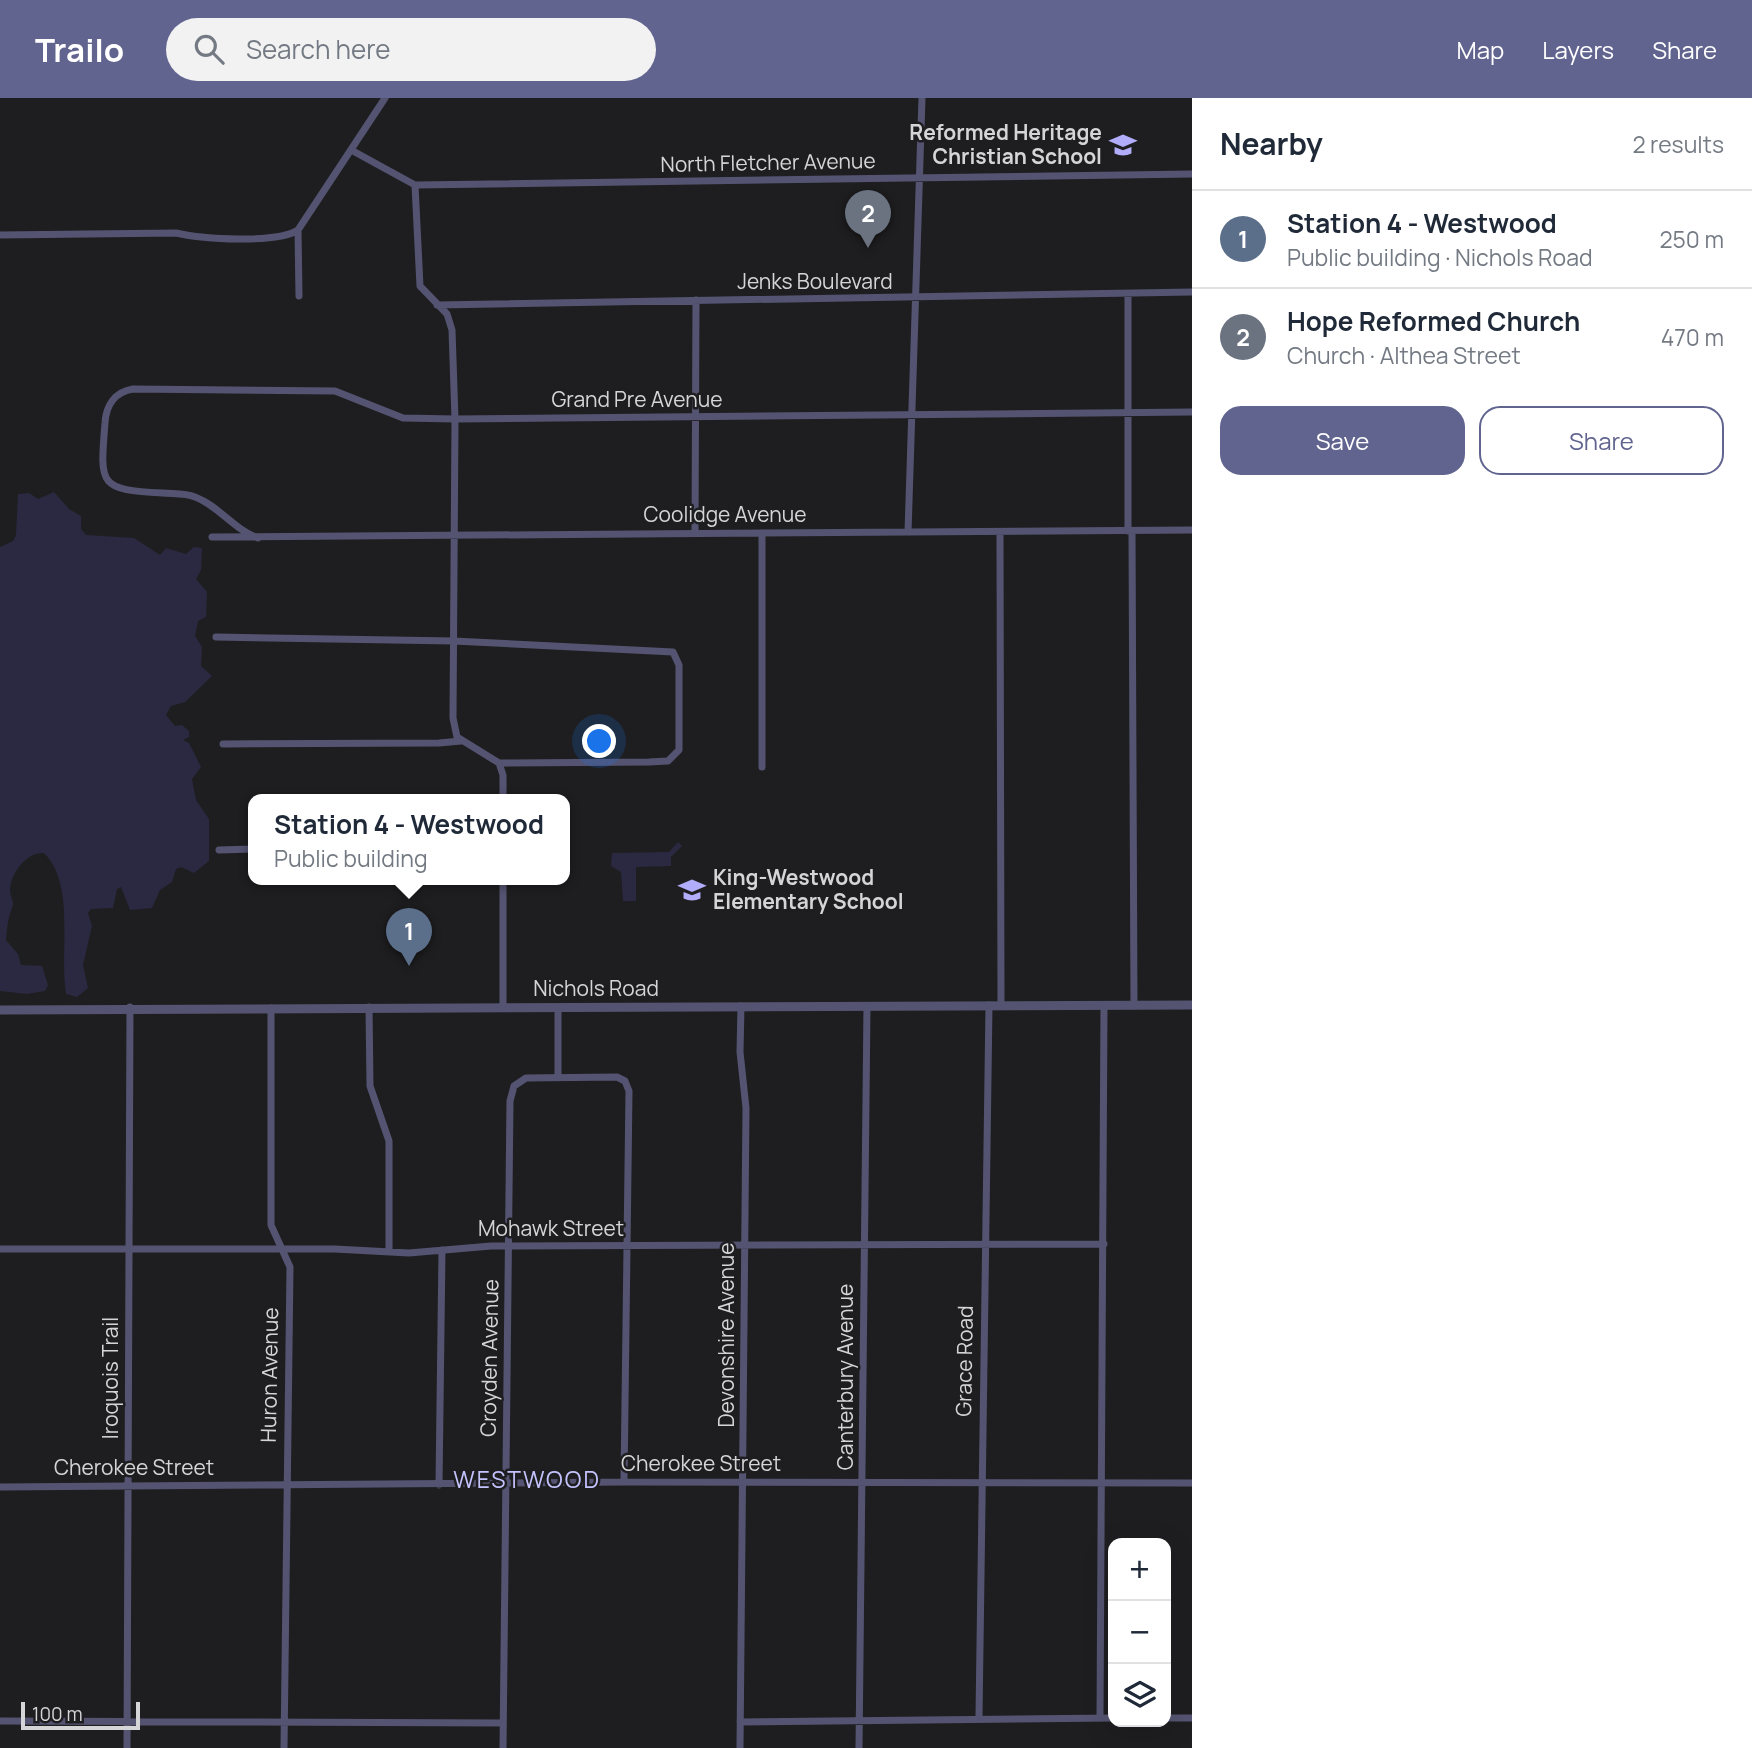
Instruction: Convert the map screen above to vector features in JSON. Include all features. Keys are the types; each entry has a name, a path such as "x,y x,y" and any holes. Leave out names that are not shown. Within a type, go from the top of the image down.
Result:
{"street":[{"path":"299,296 298,230 385,98"},
{"path":"908,532 922,98"},
{"path":"353,150 415,185 420,286 447,314 452,330 455,419 454,725 461,741"},
{"name":"North Fletcher Avenue","path":"415,185 1192,174"},
{"path":"0,235 176,233 195,237 278,237 298,230"},
{"name":"Jenks Boulevard","path":"437,305 1192,292"},
{"path":"1128,294 1134,1006"},
{"path":"695,533 696,300"},
{"name":"Grand Pre Avenue","path":"258,538 240,530 196,497 127,491 110,485 103,474 105,421 108,407 114,397 133,389 335,391 403,418 455,419 1192,412"},
{"name":"Coolidge Avenue","path":"212,537 1192,530"},
{"path":"1000,532 1001,1005"},
{"path":"762,533 762,767"},
{"path":"216,637 454,641 673,652 679,659 680,745 671,759 649,762 499,763 461,741 223,744"},
{"path":"499,763 503,775 503,794"},
{"path":"219,850 248,849"},
{"path":"503,885 503,1007"},
{"name":"Grace Road","path":"979,1717 989,1005"},
{"name":"Nichols Road","path":"0,1010 130,1007 1192,1005"},
{"name":"Devonshire Avenue","path":"740,1748 745,1482 746,1108 740,1052 741,1006"},
{"name":"Canterbury Avenue","path":"859,1748 867,1006"},
{"path":"1100,1718 1104,1006"},
{"name":"Iroquois Trail","path":"127,1748 130,1007"},
{"path":"369,1007 370,1086 387,1133 390,1150 389,1252"},
{"path":"558,1007 558,1077"},
{"name":"Huron Avenue","path":"271,1008 270,1216 274,1237 288,1261 290,1275 284,1748"},
{"name":"Croyden Avenue","path":"503,1748 510,1094 521,1080 617,1077 627,1086 628,1246 624,1482"},
{"name":"Mohawk Street","path":"0,1249 389,1252 509,1246 1104,1244"},
{"path":"439,1485 442,1250"},
{"name":"Cherokee Street","path":"0,1487 624,1482 1192,1483"},
{"path":"740,1722 979,1717 1108,1718"},
{"path":"1171,1718 1192,1718"},
{"path":"0,1721 503,1723"}],"shaded area":[{"path":"54,492 69,509 81,516 81,529 86,535 134,538 160,555 166,548 186,554 194,547 202,548 201,570 196,579 207,592 206,617 198,621 195,636 202,647 201,666 212,676 185,702 171,706 166,715 175,726 182,725 189,731 189,737 183,740 189,743 201,767 192,779 196,800 209,819 209,861 194,873 181,867 176,869 172,882 160,890 152,908 130,910 121,887 117,889 113,908 91,909 88,913 92,926 83,965 88,988 77,997 66,994 63,900 54,866 44,853 31,856 16,871 11,884 13,906 6,940 18,954 21,965 42,966 48,985 45,991 27,994 0,991 0,547 13,541 16,535 18,494 29,493 38,499"},
{"path":"678,842 682,846 671,857 671,866 636,867 636,901 623,901 621,872 611,866 612,853 669,852"}],"place":[{"name":"Reformed Heritage Christian School","path":"1123,145"},
{"name":"Hope Reformed Church","path":"868,248"},
{"name":"King-Westwood Elementary School","path":"692,890"},
{"name":"Station 4 - Westwood","path":"409,966"}],"district":[{"name":"WESTWOOD","path":"527,1480"}]}
